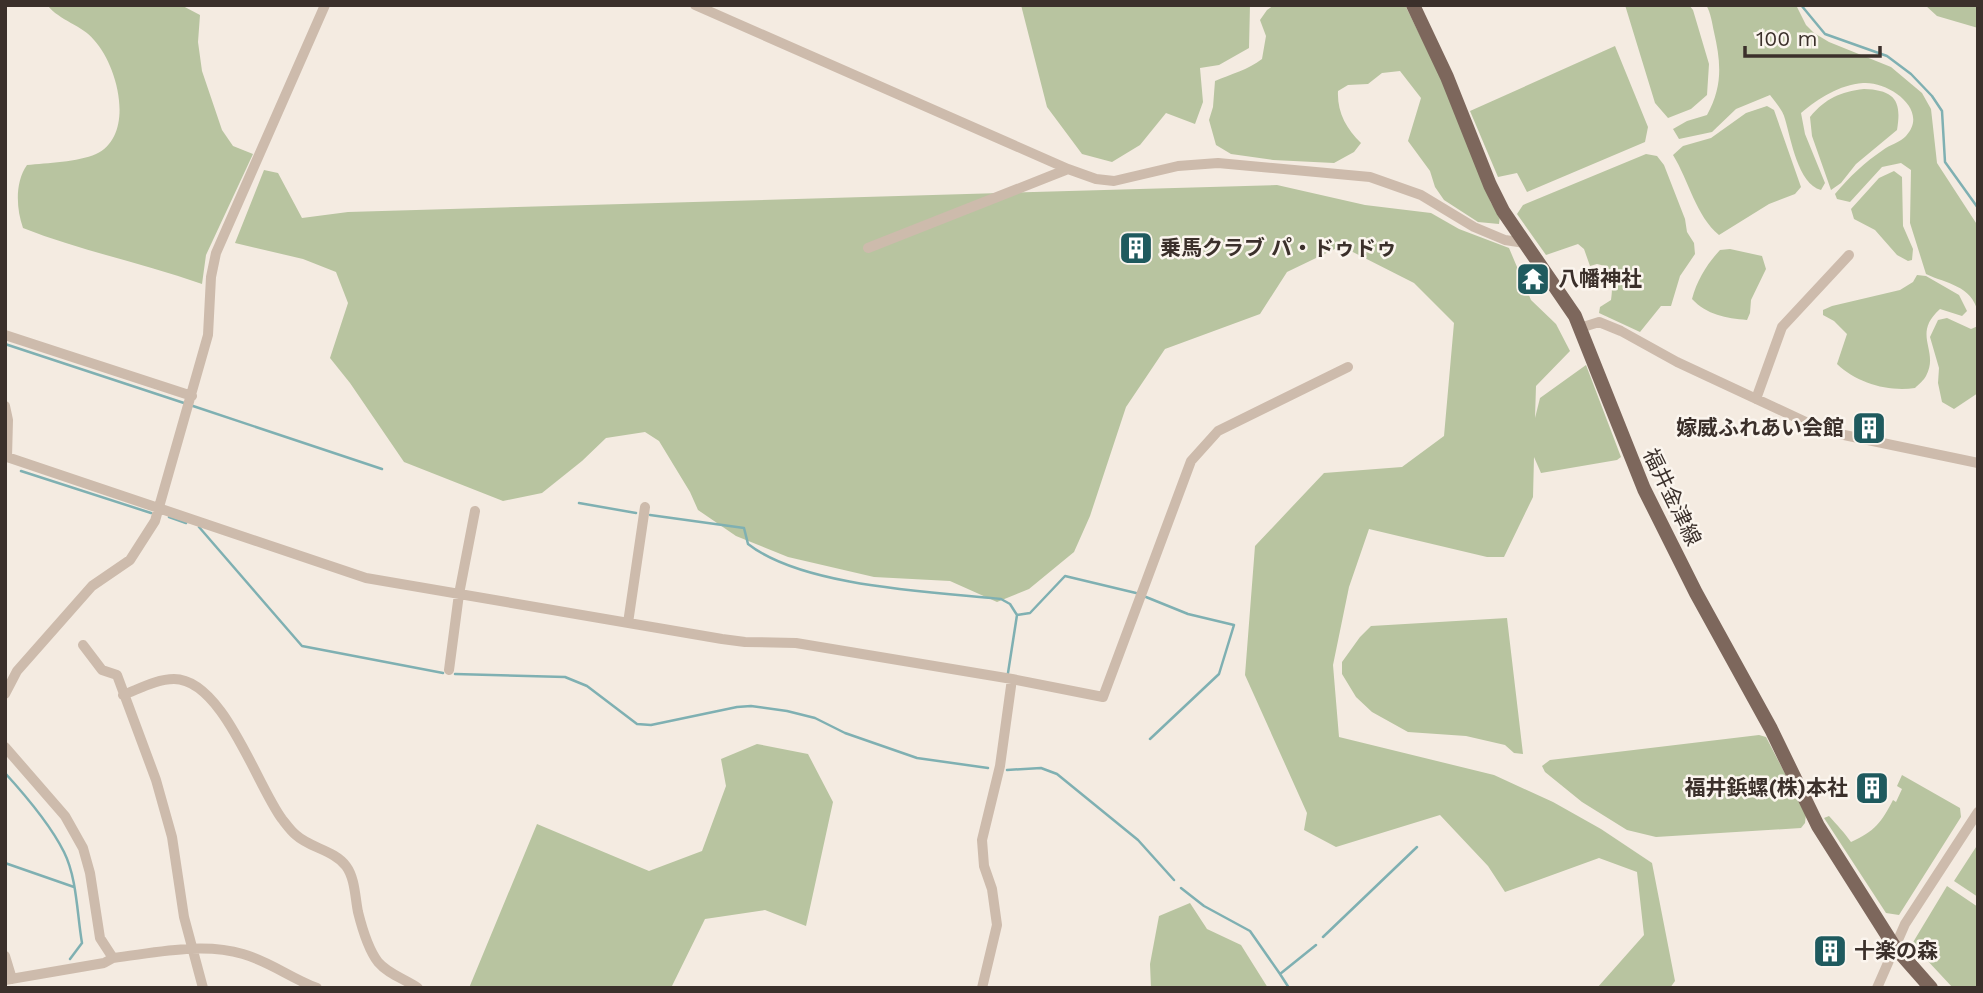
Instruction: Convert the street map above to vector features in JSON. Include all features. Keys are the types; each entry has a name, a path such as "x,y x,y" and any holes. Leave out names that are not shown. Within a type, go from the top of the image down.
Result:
{"main road":[{"name":"福井金津線","path":"1413,5 1447,77 1490,185 1580,328 1628,452 1696,593 1771,729 1818,826 1894,946 1931,988"}],"street":[{"path":"5,694 17,671 92,586 130,560 155,521 208,335 211,277 216,253 325,5"},
{"path":"695,5 1096,179 1114,181 1178,166 1218,163 1370,177 1421,195 1474,227 1505,240 1525,243"},
{"path":"868,248 1068,169"},
{"path":"1756,399 1782,327 1849,255"},
{"path":"1580,328 1597,322 1611,327 1677,362 1825,431 1978,463"},
{"path":"5,335 192,396"},
{"path":"5,405 8,420 7,457 366,578 746,642 796,643 1103,697 1192,461 1218,431 1348,367"},
{"path":"628,623 645,508"},
{"path":"449,670 459,594 475,511"},
{"path":"83,645 102,670 117,675 156,780 172,837 184,917 203,988"},
{"path":"123,695 178,678 196,686 211,699 250,757 262,787 280,817 296,836 336,857 346,866 353,881 358,912 378,963 418,988"},
{"path":"982,988 997,925 992,889 984,866 982,840 1000,766 1012,679"},
{"path":"5,747 65,816 83,848 90,873 100,938 113,958"},
{"path":"1877,988 1894,946 1924,893 1978,811"},
{"path":"5,956 9,980 113,958 214,948 243,953 274,965 294,980 317,988"}],"green space":[{"path":"47,5 181,5 200,15 198,42 202,71 222,130 233,146 253,154 206,255 202,284 23,228 18,195 20,179 27,165 72,160 96,154 108,145 116,132 119,116 116,82 103,52 89,35"},
{"path":"1021,5 1250,5 1249,48 1219,65 1200,68 1203,102 1195,124 1166,113 1140,145 1112,162 1082,154 1047,107"},
{"path":"1274,5 1405,5 1446,88 1491,203 1500,216 1499,224 1478,222 1444,200 1435,187 1430,171 1408,141 1421,98 1400,71 1382,73 1368,84 1348,85 1338,91 1339,106 1344,119 1361,143 1354,152 1334,163 1273,160 1231,154 1216,145 1209,120 1215,81 1262,59 1266,36 1260,20"},
{"path":"1625,5 1689,5 1693,10 1709,64 1707,95 1691,109 1668,118 1655,103"},
{"path":"1706,5 1796,5 1806,25 1814,33 1829,42 1891,67 1922,93 1931,109 1937,163 1978,226 1978,312 1975,303 1964,291 1926,274 1910,223 1911,170 1901,163 1882,167 1850,202 1837,199 1835,194 1870,160 1904,138 1912,126 1910,107 1894,92 1873,84 1854,84 1830,93 1801,113 1805,134 1825,183 1821,190 1813,186 1801,170 1784,116 1770,95 1736,109 1712,132 1679,139 1673,129 1707,115 1716,94 1718,54"},
{"path":"1925,5 1978,5 1978,28 1937,16"},
{"path":"1615,46 1648,127 1645,142 1527,192 1517,173 1498,177 1470,111"},
{"path":"1864,89 1883,92 1894,99 1898,112 1897,130 1856,164 1841,183 1831,190 1812,136 1810,117 1834,97"},
{"path":"1767,106 1774,110 1801,187 1795,194 1769,204 1719,235 1704,218 1673,155 1683,146 1711,138 1746,113"},
{"path":"1646,154 1657,156 1664,165 1685,219 1687,232 1694,243 1695,254 1680,276 1671,306 1661,306 1640,332 1599,313 1600,307 1611,300 1611,282 1605,266 1590,266 1584,249 1578,244 1546,255 1517,214 1523,205"},
{"path":"264,170 278,173 302,218 348,212 1277,185 1365,205 1431,213 1459,229 1509,248 1531,300 1556,324 1570,351 1536,386 1535,418 1540,398 1586,365 1621,457 1617,460 1541,473 1534,457 1533,497 1504,557 1487,557 1369,529 1349,587 1333,665 1339,737 1494,775 1553,802 1601,829 1652,863 1675,981 1670,988 1597,988 1644,935 1637,872 1599,858 1505,892 1488,866 1440,815 1336,847 1304,830 1307,813 1245,675 1255,546 1324,473 1402,467 1444,436 1454,323 1414,283 1341,246 1287,272 1260,314 1165,349 1126,407 1090,516 1074,552 1029,589 997,602 950,581 874,577 788,557 736,536 698,510 659,441 645,432 606,438 542,493 503,501 404,462 330,358 348,303 336,272 303,259 235,243"},
{"path":"1894,171 1902,177 1903,226 1913,249 1912,260 1908,261 1897,255 1875,230 1854,219 1851,209 1879,178"},
{"path":"1730,249 1762,256 1766,269 1751,300 1747,320 1717,315 1692,299 1711,261 1720,250"},
{"path":"1917,275 1926,276 1959,295 1967,311 1962,316 1940,309 1932,318 1927,335 1930,358 1925,378 1915,388 1894,389 1873,385 1845,371 1837,364 1847,334 1834,321 1823,315 1823,310 1900,290 1913,282"},
{"path":"1947,318 1971,329 1978,326 1978,393 1954,409 1942,402 1938,383 1939,368 1930,337 1938,320"},
{"path":"1507,618 1523,754 1514,753 1505,745 1466,736 1408,732 1372,712 1356,697 1342,674 1342,662 1371,626"},
{"path":"1759,735 1766,737 1806,814 1801,828 1656,837 1627,830 1582,802 1545,772 1542,766 1550,760"},
{"path":"757,744 808,754 833,802 806,926 765,910 705,919 671,988 469,988 537,824 649,871 702,851 726,786 721,759"},
{"path":"1902,775 1960,808 1961,817 1899,915 1886,913 1824,818 1829,816 1851,842 1859,838 1876,826 1893,800 1896,802 1902,789 1897,786"},
{"path":"1978,844 1978,897 1954,881"},
{"path":"1947,886 1978,907 1978,988 1953,988 1912,944"},
{"path":"1190,903 1207,929 1241,945 1268,988 1151,988 1150,964 1159,916"}],"waterway":[{"path":"1801,5 1825,34 1887,56 1911,74 1932,96 1942,111 1945,162 1978,208"},
{"path":"5,344 187,404"},
{"path":"193,406 382,469"},
{"path":"21,471 151,513"},
{"path":"579,503 636,513"},
{"path":"650,515 744,528 748,544 801,570 869,585 1001,599 1010,604 1017,615 1030,613 1065,576 1136,593"},
{"path":"169,517 186,523"},
{"path":"199,527 302,646 443,673"},
{"path":"1146,597 1188,614 1234,625 1219,674 1150,739"},
{"path":"1008,673 1017,615"},
{"path":"455,674 565,677 587,686 637,724 651,725 737,707 751,706 787,711 815,718 845,733 917,758 988,768"},
{"path":"1007,770 1041,768 1057,774 1138,840 1174,880"},
{"path":"5,773 45,821 68,862 82,943 70,959"},
{"path":"1323,937 1417,847"},
{"path":"5,863 74,887"},
{"path":"1181,888 1204,906 1250,931 1280,974"},
{"path":"1289,988 1280,974 1316,945"}],"place":[{"name":"乗馬クラブ パ・ドゥドゥ","path":"1136,248"},
{"name":"八幡神社","path":"1533,279"},
{"name":"嫁威ふれあい会館","path":"1869,428"},
{"name":"福井鋲螺(株)本社","path":"1872,788"},
{"name":"十楽の森","path":"1830,951"}]}
